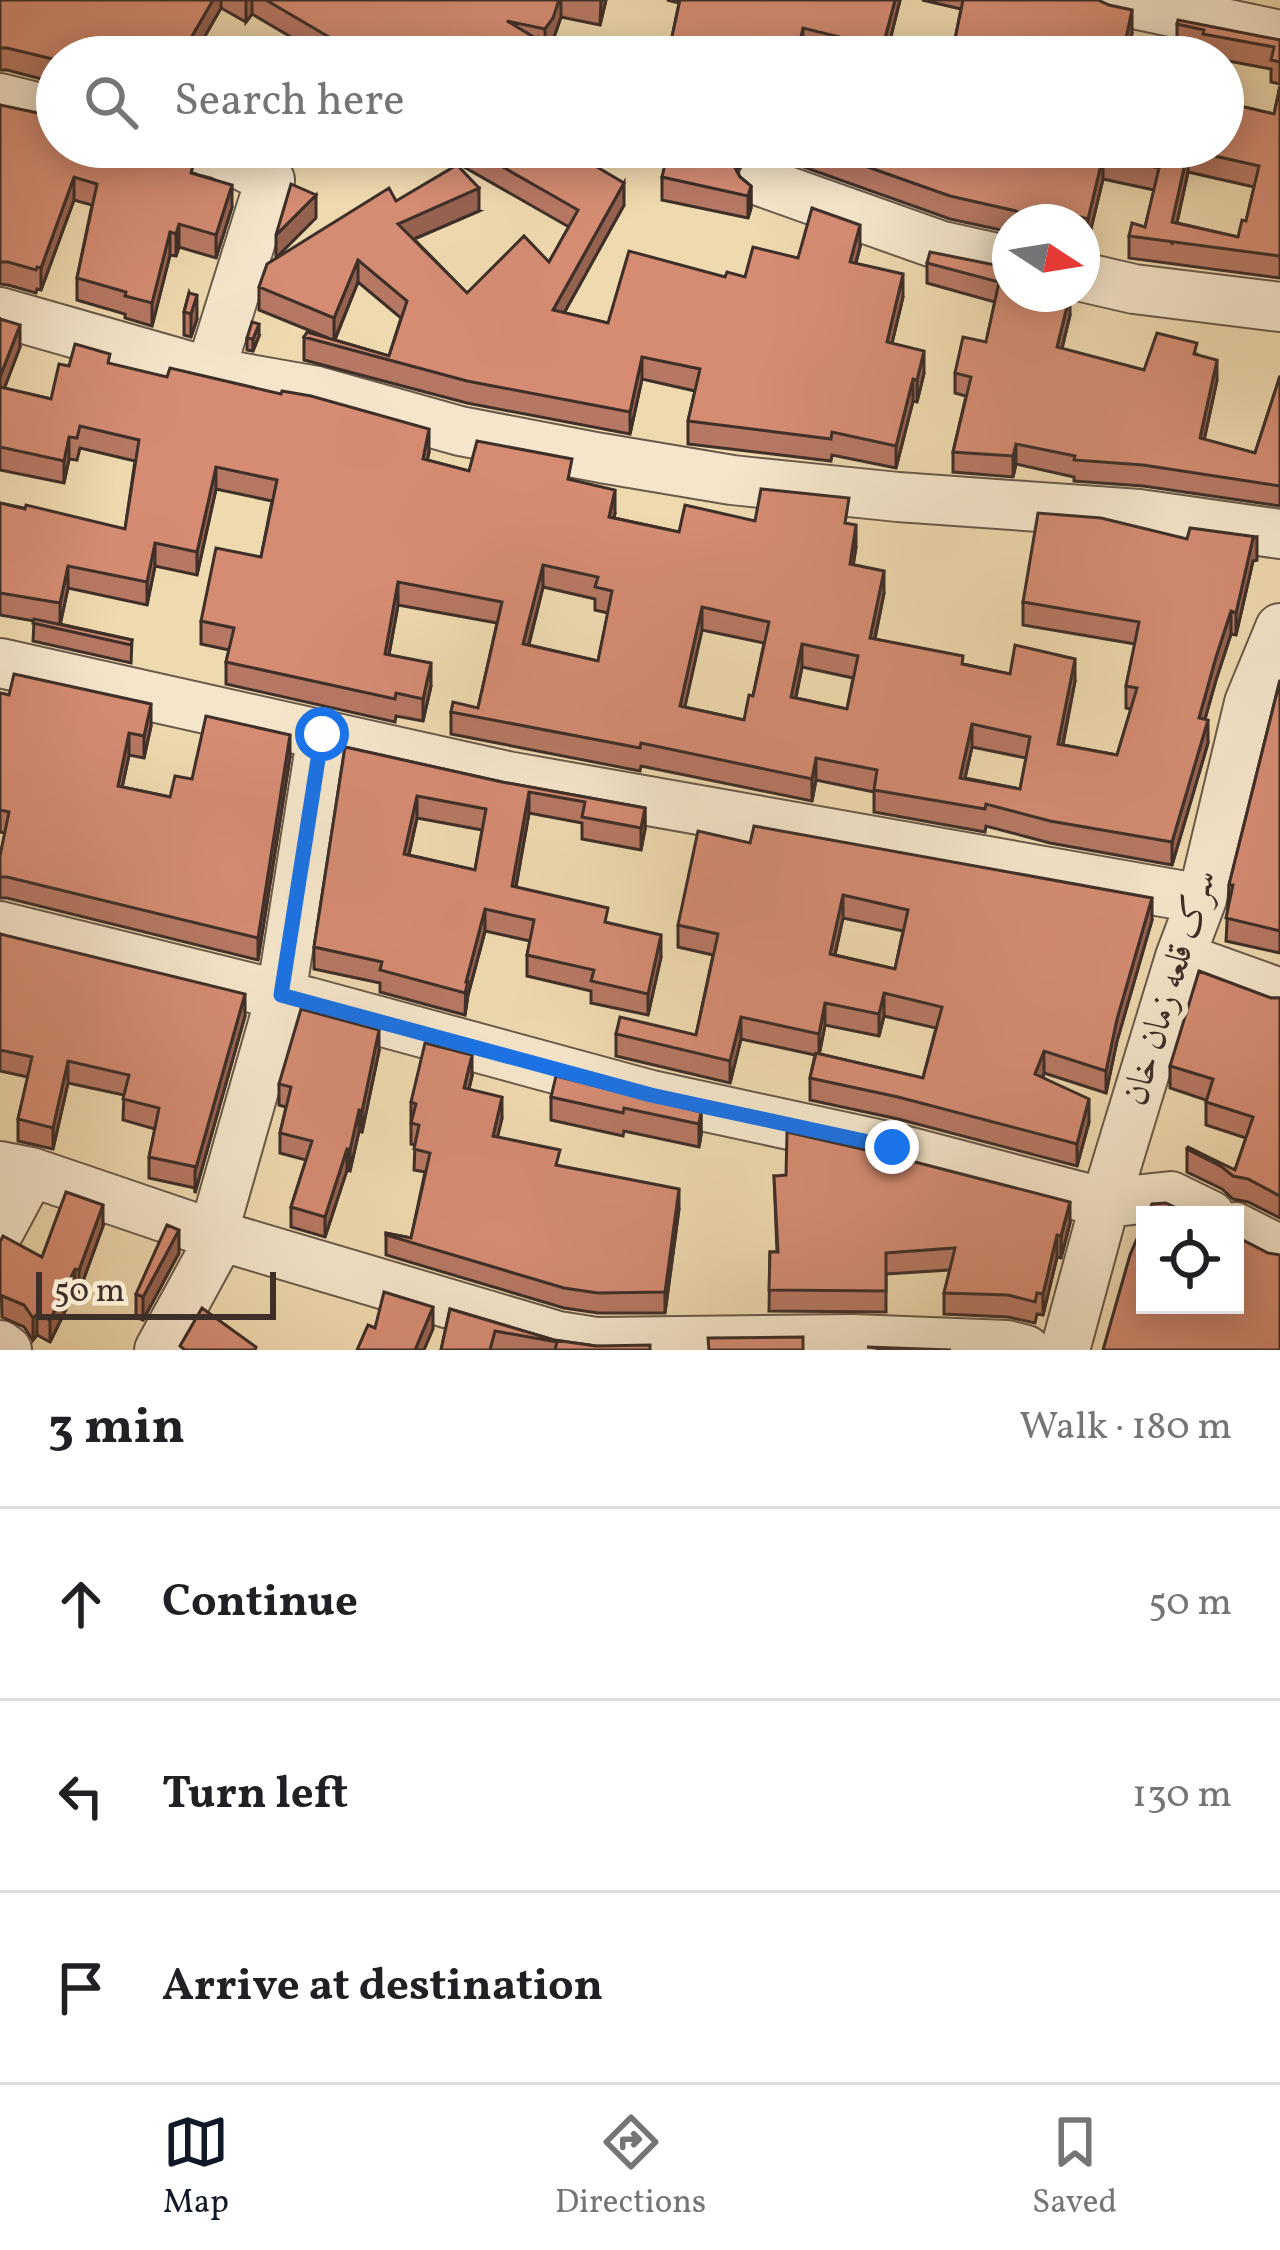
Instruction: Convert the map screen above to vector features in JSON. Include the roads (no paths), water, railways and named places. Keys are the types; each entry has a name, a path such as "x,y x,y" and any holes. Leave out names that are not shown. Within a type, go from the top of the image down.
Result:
{"street":[{"path":"1115,0 1280,35"},
{"path":"0,98 36,107"},
{"path":"210,372 270,180 247,168"},
{"path":"763,182 942,246 992,257"},
{"path":"1100,281 1280,307"},
{"path":"0,313 210,372 317,391 460,431 732,480 1139,514 1280,534"},
{"name":"سرک قلعه زمان خان","path":"1065,1350 1180,957 1264,703 1280,628"},
{"path":"0,663 507,776 1202,899"},
{"path":"159,1350 217,1235 281,995 322,734"},
{"path":"0,926 281,995 651,1095 892,1147 1105,1203 1171,1196 1192,1206"},
{"path":"1180,957 1280,993"},
{"path":"0,1230 16,1169 217,1235 595,1346 853,1339 1026,1350"},
{"path":"1244,1232 1280,1250"}]}
